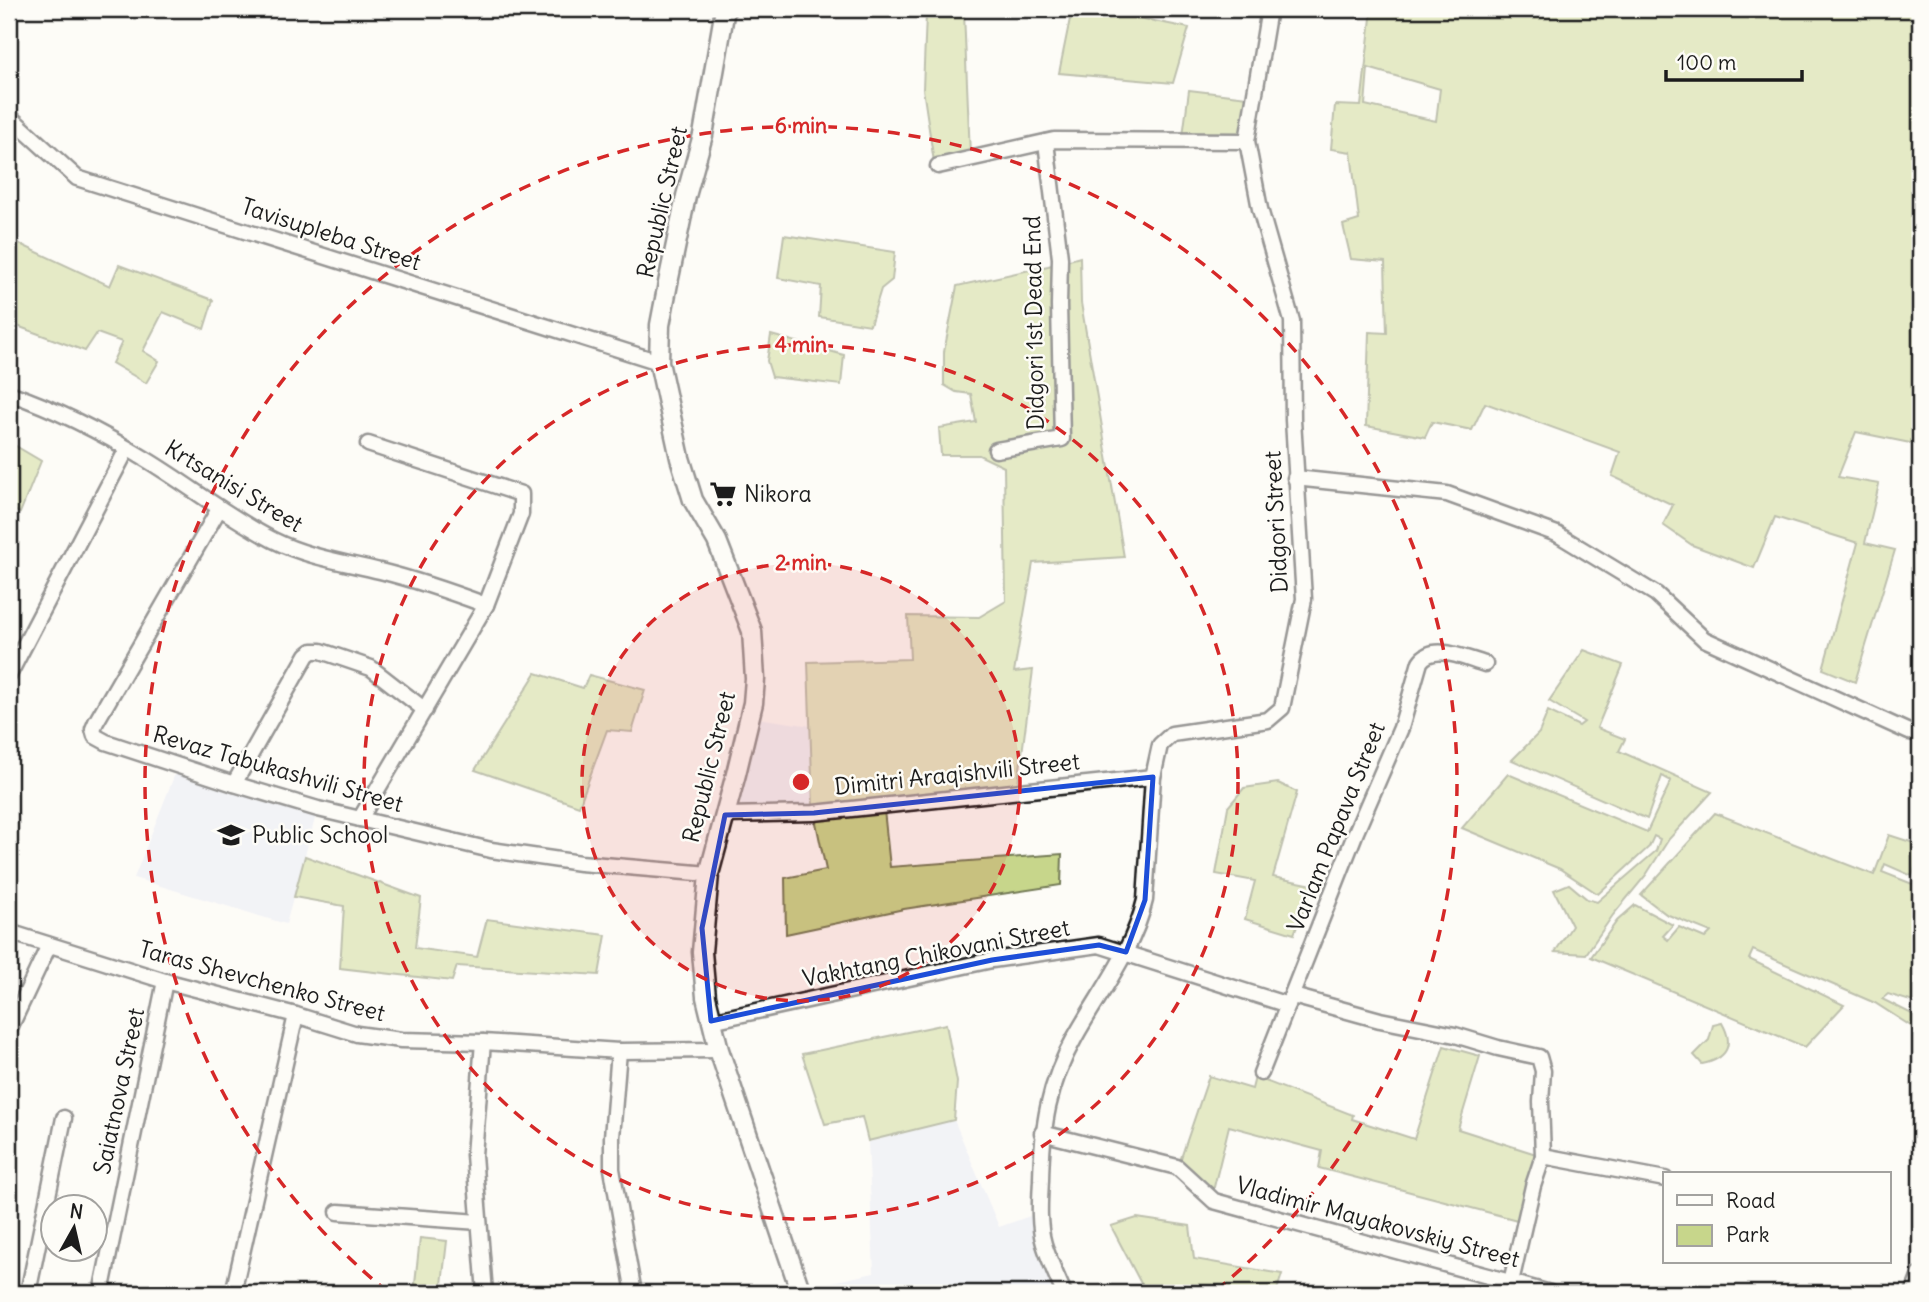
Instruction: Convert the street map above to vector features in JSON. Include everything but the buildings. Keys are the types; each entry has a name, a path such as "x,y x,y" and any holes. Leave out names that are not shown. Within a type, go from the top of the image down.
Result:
{"main road":[{"name":"Republic Street","path":"725,9 703,135 686,196 660,325 659,362 680,458 694,500 717,541 752,631 755,678 752,703 709,874 702,953 711,1021 719,1050 801,1293"}],"street":[{"name":"Didgori Street","path":"1063,1293 1044,1242 1040,1207 1042,1133 1046,1108 1058,1070 1074,1038 1126,952 1141,918 1145,900 1153,777 1160,745 1172,734 1268,720 1282,708 1304,599 1295,478 1292,321 1260,209 1247,141 1269,9"},
{"name":"Tavisupleba Street","path":"9,116 77,178 659,362"},
{"path":"939,166 1054,140 1247,141"},
{"name":"Didgori 1st Dead End","path":"996,450 1062,439 1060,258 1046,142"},
{"name":"Krtsanisi Street","path":"9,393 47,406 93,428 272,540 303,553 390,574 486,605"},
{"path":"360,819 486,605 521,514 521,494 368,444"},
{"path":"9,676 128,449"},
{"path":"1295,478 1447,494 1557,534 1656,594 1704,639 1909,732 1920,734"},
{"name":"Revaz Tabukashvili Street","path":"219,509 93,729 95,736 234,784 360,819 491,850 580,863 709,874"},
{"path":"234,784 307,655 312,651 321,651 371,668 425,710"},
{"name":"Varlam Papava Street","path":"1261,1073 1356,832 1401,728 1420,662 1424,656 1434,652 1485,664"},
{"name":"Dimitri Araqishvili Street","path":"725,815 814,813 1153,777"},
{"name":"Taras Shevchenko Street","path":"9,932 165,981 357,1034 401,1040 483,1042 618,1051 719,1050"},
{"path":"9,1030 49,945"},
{"name":"Vakhtang Chikovani Street","path":"711,1021 992,960 1099,945 1290,1001 1455,1035 1539,1057 1543,1071 1543,1156"},
{"name":"Saiatnova Street","path":"101,1293 165,981"},
{"path":"233,1293 296,1015"},
{"path":"483,1042 474,1155 485,1293"},
{"path":"618,1051 612,1169 634,1293"},
{"path":"28,1293 64,1118"},
{"name":"Vladimir Mayakovskiy Street","path":"1042,1133 1177,1167 1214,1201 1550,1293"},
{"path":"1511,1282 1533,1186 1543,1156 1663,1179"},
{"path":"338,1212 479,1222"},
{"path":"1913,1293 1920,1275"}],"highlighted area":[{"path":"1153,777 1145,900 1126,952 1099,945 992,960 711,1021 702,928 725,815 814,813"}],"shaded area":[{"path":"757,718 811,726 813,806 741,806 739,796"},
{"name":"Public School","path":"175,774 316,815 286,924 134,878"},
{"path":"954,1120 999,1227 1033,1215 1035,1237 1055,1293 806,1293 804,1288 874,1273 868,1141"}],"green space":[{"path":"1072,9 1094,9 1189,28 1173,83 1059,73"},
{"path":"1372,9 1920,9 1920,445 1856,432 1838,477 1879,484 1865,543 1895,550 1855,682 1823,669 1858,543 1775,517 1754,568 1692,545 1663,525 1673,505 1612,476 1620,452 1485,403 1472,430 1432,422 1425,437 1366,426 1369,332 1387,333 1385,262 1351,259 1343,225 1359,220 1351,152 1331,149 1335,105 1361,106","holes":["1368,68 1440,89 1436,121 1365,105"]},
{"path":"964,13 970,155 934,162 923,89 926,15"},
{"path":"1189,90 1248,97 1241,139 1183,136"},
{"path":"784,235 895,252 892,280 881,289 870,325 819,317 821,286 778,278"},
{"path":"9,239 110,286 119,265 213,300 204,329 163,312 143,351 159,361 146,383 112,363 122,342 97,333 85,351 9,323"},
{"path":"1080,257 1081,303 1124,557 1033,563 1014,672 1033,670 1018,784 813,806 808,662 910,659 908,616 979,617 1006,601 1004,467 979,455 941,455 939,428 976,422 971,394 956,392 944,385 944,352 957,286"},
{"path":"771,335 844,355 841,385 772,377 767,361"},
{"path":"9,442 41,461 20,513 9,508"},
{"path":"1584,650 1623,665 1597,728 1625,739 1619,751 1712,792 1669,839 1646,875 1586,954 1555,952 1572,926 1554,890 1569,884 1587,899 1597,902 1656,851 1660,839 1654,836 1649,847 1598,894 1560,869 1462,828 1508,774 1647,832 1671,781 1662,776 1647,819 1512,760 1539,733 1548,711 1579,726 1584,722 1549,701"},
{"path":"536,673 583,688 589,675 645,690 632,732 607,730 579,806 475,770"},
{"path":"1278,783 1297,792 1273,877 1313,885 1294,934 1245,919 1255,881 1216,874 1228,807 1244,788"},
{"path":"884,810 890,867 1062,854 1061,885 904,909 786,934 785,878 826,870 815,818"},
{"path":"1715,813 1874,875 1889,835 1920,845 1912,876 1885,864 1882,872 1920,887 1920,902 1912,918 1920,925 1920,1004 1888,994 1882,999 1920,1018 1920,1042 1913,1038 1917,1030 1875,1003 1753,950 1749,959 1844,1005 1805,1047 1591,957 1617,921 1635,905 1673,925 1663,936 1668,940 1679,927 1705,938 1711,932 1666,914 1641,895"},
{"path":"305,856 421,898 415,948 477,957 487,919 606,935 599,975 457,966 452,981 340,968 344,906 294,897"},
{"path":"1722,1023 1728,1038 1726,1050 1717,1059 1702,1064 1694,1055 1709,1040 1713,1025"},
{"path":"946,1024 957,1082 954,1120 868,1141 862,1117 825,1124 802,1054"},
{"path":"1444,1046 1480,1056 1458,1129 1536,1154 1521,1221 1319,1168 1322,1151 1229,1126 1212,1195 1179,1164 1209,1076 1252,1089 1255,1077 1353,1115 1352,1119 1414,1139"},
{"path":"1137,1218 1190,1226 1194,1259 1282,1274 1276,1293 1146,1293 1111,1226"},
{"path":"420,1238 447,1241 441,1293 414,1293"}],"place":[{"name":"Nikora","path":"723,494"},
{"name":"Public School","path":"231,835"}]}
